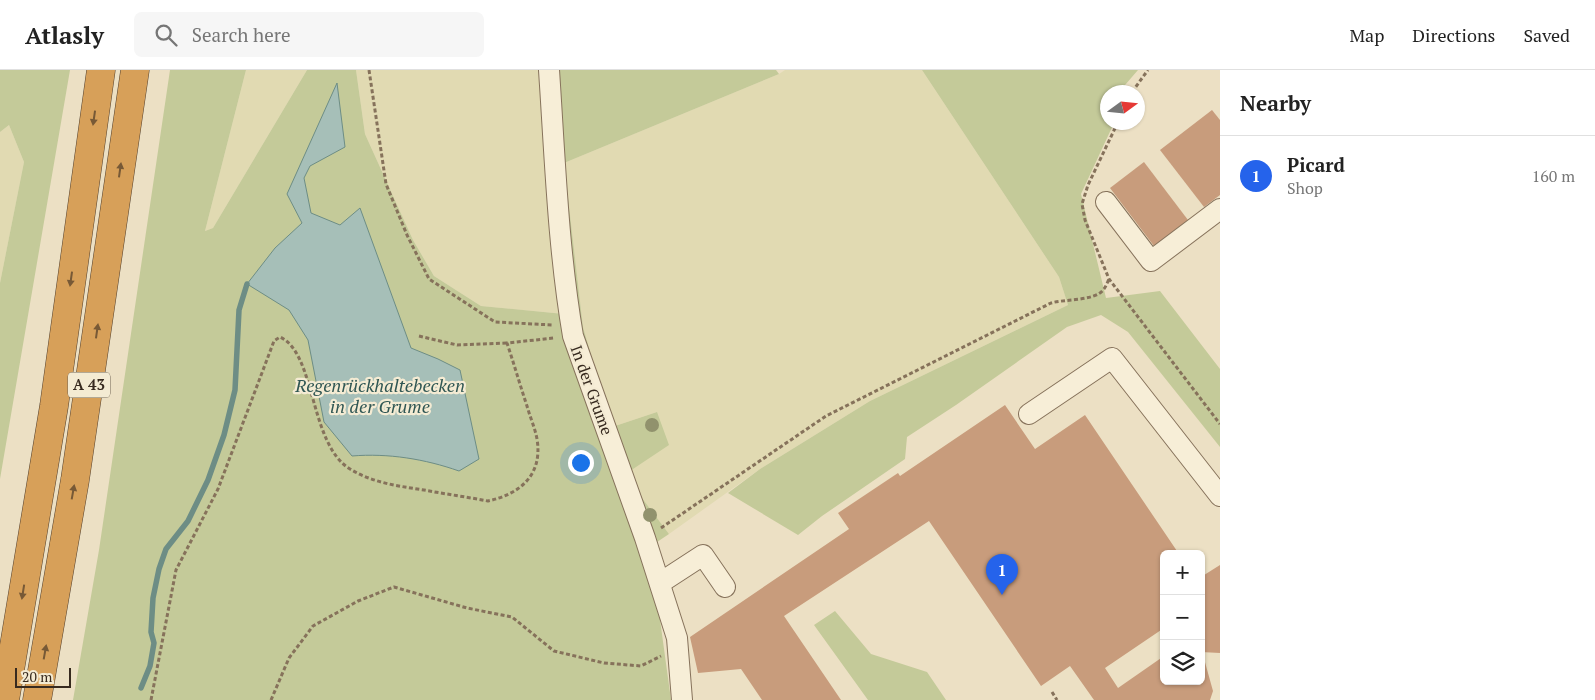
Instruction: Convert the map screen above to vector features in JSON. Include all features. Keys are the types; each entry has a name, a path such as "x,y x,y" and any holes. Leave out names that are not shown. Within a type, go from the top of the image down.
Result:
{"highway":[{"name":"A 43","path":"5,700 54,406 101,70"},
{"name":"A 43","path":"37,700 74,480 135,70"},
{"path":"0,612 23,493 54,406"}],"lane":[{"name":"In der Grume","path":"549,70 562,254 572,331 645,538 677,638 682,700"},
{"path":"1106,202 1151,261 1220,209"},
{"path":"1028,414 1112,358 1220,496"},
{"path":"660,583 703,555 725,587"}],"path":[{"path":"369,70 386,184 407,235 429,279 495,322 572,331"},
{"path":"1137,85 1148,70"},
{"path":"1096,251 1109,279 1220,424"},
{"path":"645,538 826,416 1051,303 1090,298 1103,292 1109,279"},
{"path":"419,336 457,346 507,343 572,331"},
{"path":"151,700 176,570 218,489 274,341 280,337 288,341 299,356 329,445 338,459 350,469 382,483 488,501 504,497 520,489 531,477 537,462 537,440 507,343"},
{"path":"271,700 289,658 313,626 358,601 394,587 467,608 512,617 554,652 604,663 641,666 670,652 677,638"},
{"path":"1052,692 1057,700"}],"shaded area":[{"path":"246,70 307,70 213,228 205,231"},
{"path":"356,70 545,70 564,314 481,306 434,276 413,240 365,134"},
{"path":"785,70 922,70 1059,277 1068,305 870,401 760,469 669,534 639,494 629,471 657,412 612,427 583,327 564,163"},
{"path":"9,125 24,162 0,283 0,132"}],"green space":[{"path":"0,70 70,70 0,479 0,283 24,162 9,125 0,132"},
{"path":"170,70 246,70 205,231 213,228 307,70 356,70 365,134 413,240 434,276 481,306 564,314 545,70 776,70 779,74 564,163 583,327 612,427 657,412 669,445 630,471 639,494 669,534 654,544 658,605 671,700 73,700 99,550"},
{"path":"922,70 1138,70 1125,85 1100,85 1100,130 1111,130 1081,194 1106,298 1160,291 1220,369 1220,447 1128,332 1101,315 1067,327 907,437 905,459 822,516 798,535 728,493 760,469 870,401 1068,305 1059,277"},
{"path":"835,611 871,654 927,672 946,700 868,700 814,625"}],"water":[{"name":"Regenrückhaltebecken in der Grume","path":"337,83 345,147 310,166 304,178 311,213 340,225 360,208 411,348 460,370 479,459 459,471 433,463 406,458 379,455 352,456 324,422 308,340 289,310 247,284 275,248 302,223 287,194"}],"building":[{"path":"1212,110 1220,120 1220,195 1204,207 1160,150"},
{"path":"1144,162 1188,220 1154,246 1110,188"},
{"path":"1005,405 1035,449 1085,415 1176,550 1160,550 1160,631 1105,668 1118,688 1160,659 1160,685 1205,685 1205,662 1213,691 1210,700 1094,700 1070,666 1041,686 929,521 784,616 841,700 762,700 741,669 698,673 690,637 849,529 838,513 898,473 900,476"},
{"path":"1220,565 1220,653 1205,652 1205,574"}],"waterway":[{"path":"141,688 150,666 154,643 151,632 153,598 159,569 166,549 188,521 208,480 224,435 235,390 239,310 247,284"}],"place":[{"name":"Picard","path":"1002,595"}]}
